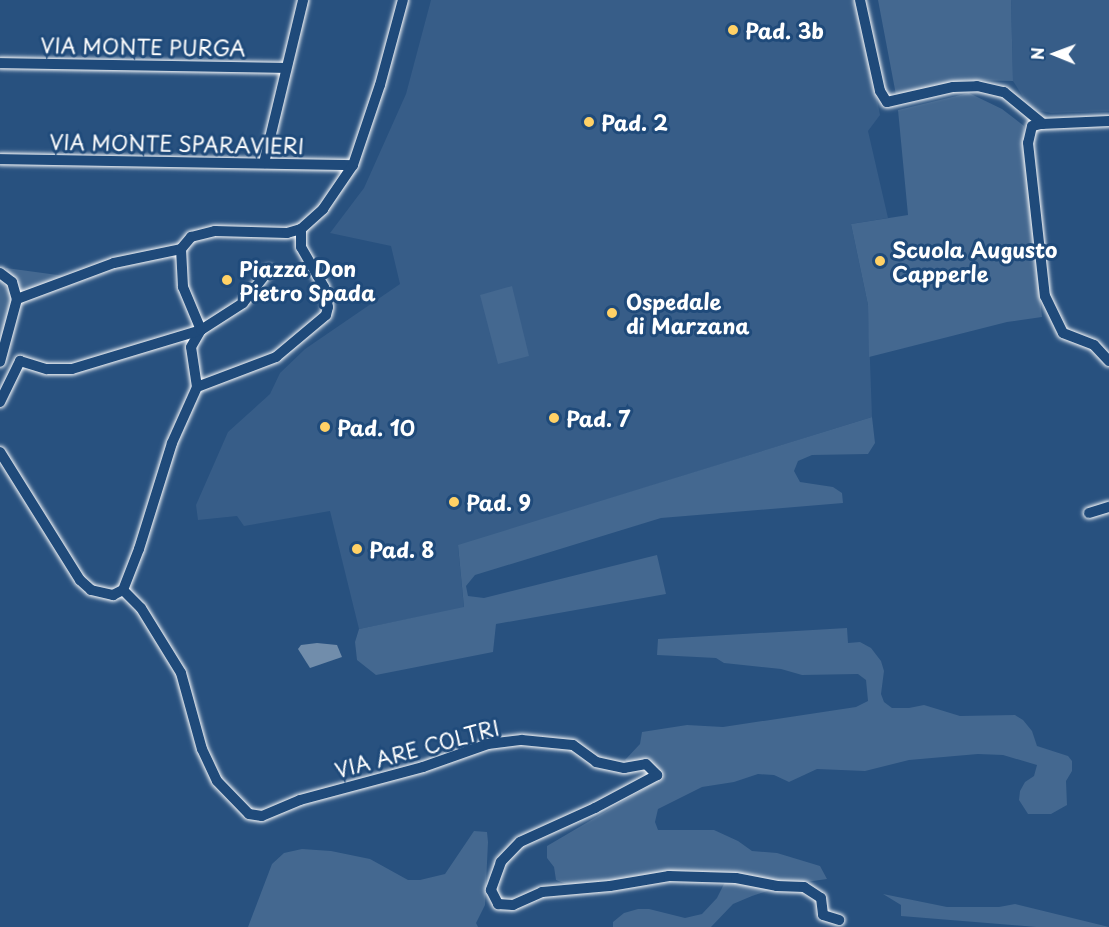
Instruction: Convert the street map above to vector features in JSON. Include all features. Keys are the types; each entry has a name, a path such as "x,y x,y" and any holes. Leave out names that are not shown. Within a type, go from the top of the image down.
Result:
{"street":[{"path":"264,163 303,0"},
{"path":"17,299 114,263 181,249 191,237 215,231 287,233 301,229 323,209 353,165 380,85 403,0"},
{"path":"860,0 880,91 887,102 953,87 977,86 1004,92 1043,124"},
{"name":"VIA MONTE PURGA","path":"0,63 285,68"},
{"path":"1109,121 1032,126 1028,143 1045,296 1063,333 1094,345 1109,361"},
{"name":"VIA MONTE SPARAVIERI","path":"0,159 353,165"},
{"path":"197,387 276,357 326,315 328,307 318,275 301,248 301,229"},
{"path":"181,249 183,287 201,330"},
{"path":"0,402 20,361 47,369 72,369 201,330 243,303 269,270"},
{"path":"0,273 12,282 17,299 0,362"},
{"path":"0,452 80,580 91,590 100,593 113,595 123,590 139,549 172,443 197,387 191,347 201,330"},
{"path":"1089,513 1109,507"},
{"name":"VIA ARE COLTRI","path":"123,590 141,608 181,673 202,749 217,781 249,814 262,816 300,800 423,767 488,744 522,740 573,744 596,762 624,768 646,765 657,775 595,808 520,842 501,862 491,890 498,904 513,905 542,892 610,886 669,876 736,878 777,886 804,887 821,898 823,915 839,920"}],"shaded area":[{"name":"Ospedale di Marzana","path":"431,0 857,0 880,115 868,131 888,218 851,224 868,305 872,417 458,546 464,608 359,629 330,511 244,526 237,516 198,520 196,505 228,432 270,394 280,373 305,349 400,284 391,246 330,233 364,188 406,94"},
{"path":"878,0 1011,0 1013,81 966,80 896,95"},
{"path":"1011,0 1109,0 1109,111 1051,113 1031,109 1013,81"},
{"path":"969,93 1002,109 1024,126 1042,317 1007,322 869,357 868,305 851,224 908,215 898,110"},
{"path":"6,268 65,276 20,295"},
{"path":"0,279 14,299 0,342"},
{"path":"512,286 529,356 498,364 480,295"},
{"path":"872,417 875,443 868,454 812,455 798,461 794,471 800,482 833,487 842,493 843,503 661,518 475,575 466,586 468,596 484,598 657,555 666,594 496,624 493,652 376,675 357,660 355,642 359,629 464,607 458,545"},
{"path":"847,628 848,643 860,642 871,648 881,661 884,671 881,694 884,702 892,708 924,705 960,716 1015,715 1023,720 1032,731 1037,746 1068,756 1072,761 1072,771 1066,781 1067,805 1051,814 1028,814 1019,800 1020,791 1025,782 1034,776 1037,765 1003,755 978,754 909,760 865,771 817,769 789,782 774,775 758,774 734,782 702,787 658,809 655,822 658,830 714,830 738,841 752,851 777,853 820,866 827,879 785,885 752,896 733,904 711,927 613,927 613,922 624,913 638,909 649,909 685,918 702,914 717,898 726,880 673,873 650,874 622,887 569,885 556,880 554,867 547,858 547,846 661,779 659,768 645,768 629,764 625,760 640,744 642,732 687,725 723,727 856,707 868,701 866,680 858,674 802,675 781,669 724,663 716,658 657,655 658,639"},
{"path":"317,643 337,645 342,657 310,668 298,649 301,645"},
{"path":"474,831 487,832 488,842 485,905 476,923 478,927 248,927 272,864 284,853 302,849 331,851 370,859 408,880 420,880 445,874"},
{"path":"883,894 947,907 999,907 1015,904 1109,927 1036,927 901,916 901,905"}],"place":[{"name":"Pad. 3b","path":"733,30"},
{"name":"Pad. 2","path":"589,122"},
{"name":"Scuola Augusto Capperle","path":"880,261"},
{"name":"Piazza Don Pietro Spada","path":"227,280"},
{"name":"Ospedale di Marzana","path":"612,313"},
{"name":"Pad. 7","path":"554,418"},
{"name":"Pad. 10","path":"325,427"},
{"name":"Pad. 9","path":"454,502"},
{"name":"Pad. 8","path":"357,549"}]}
